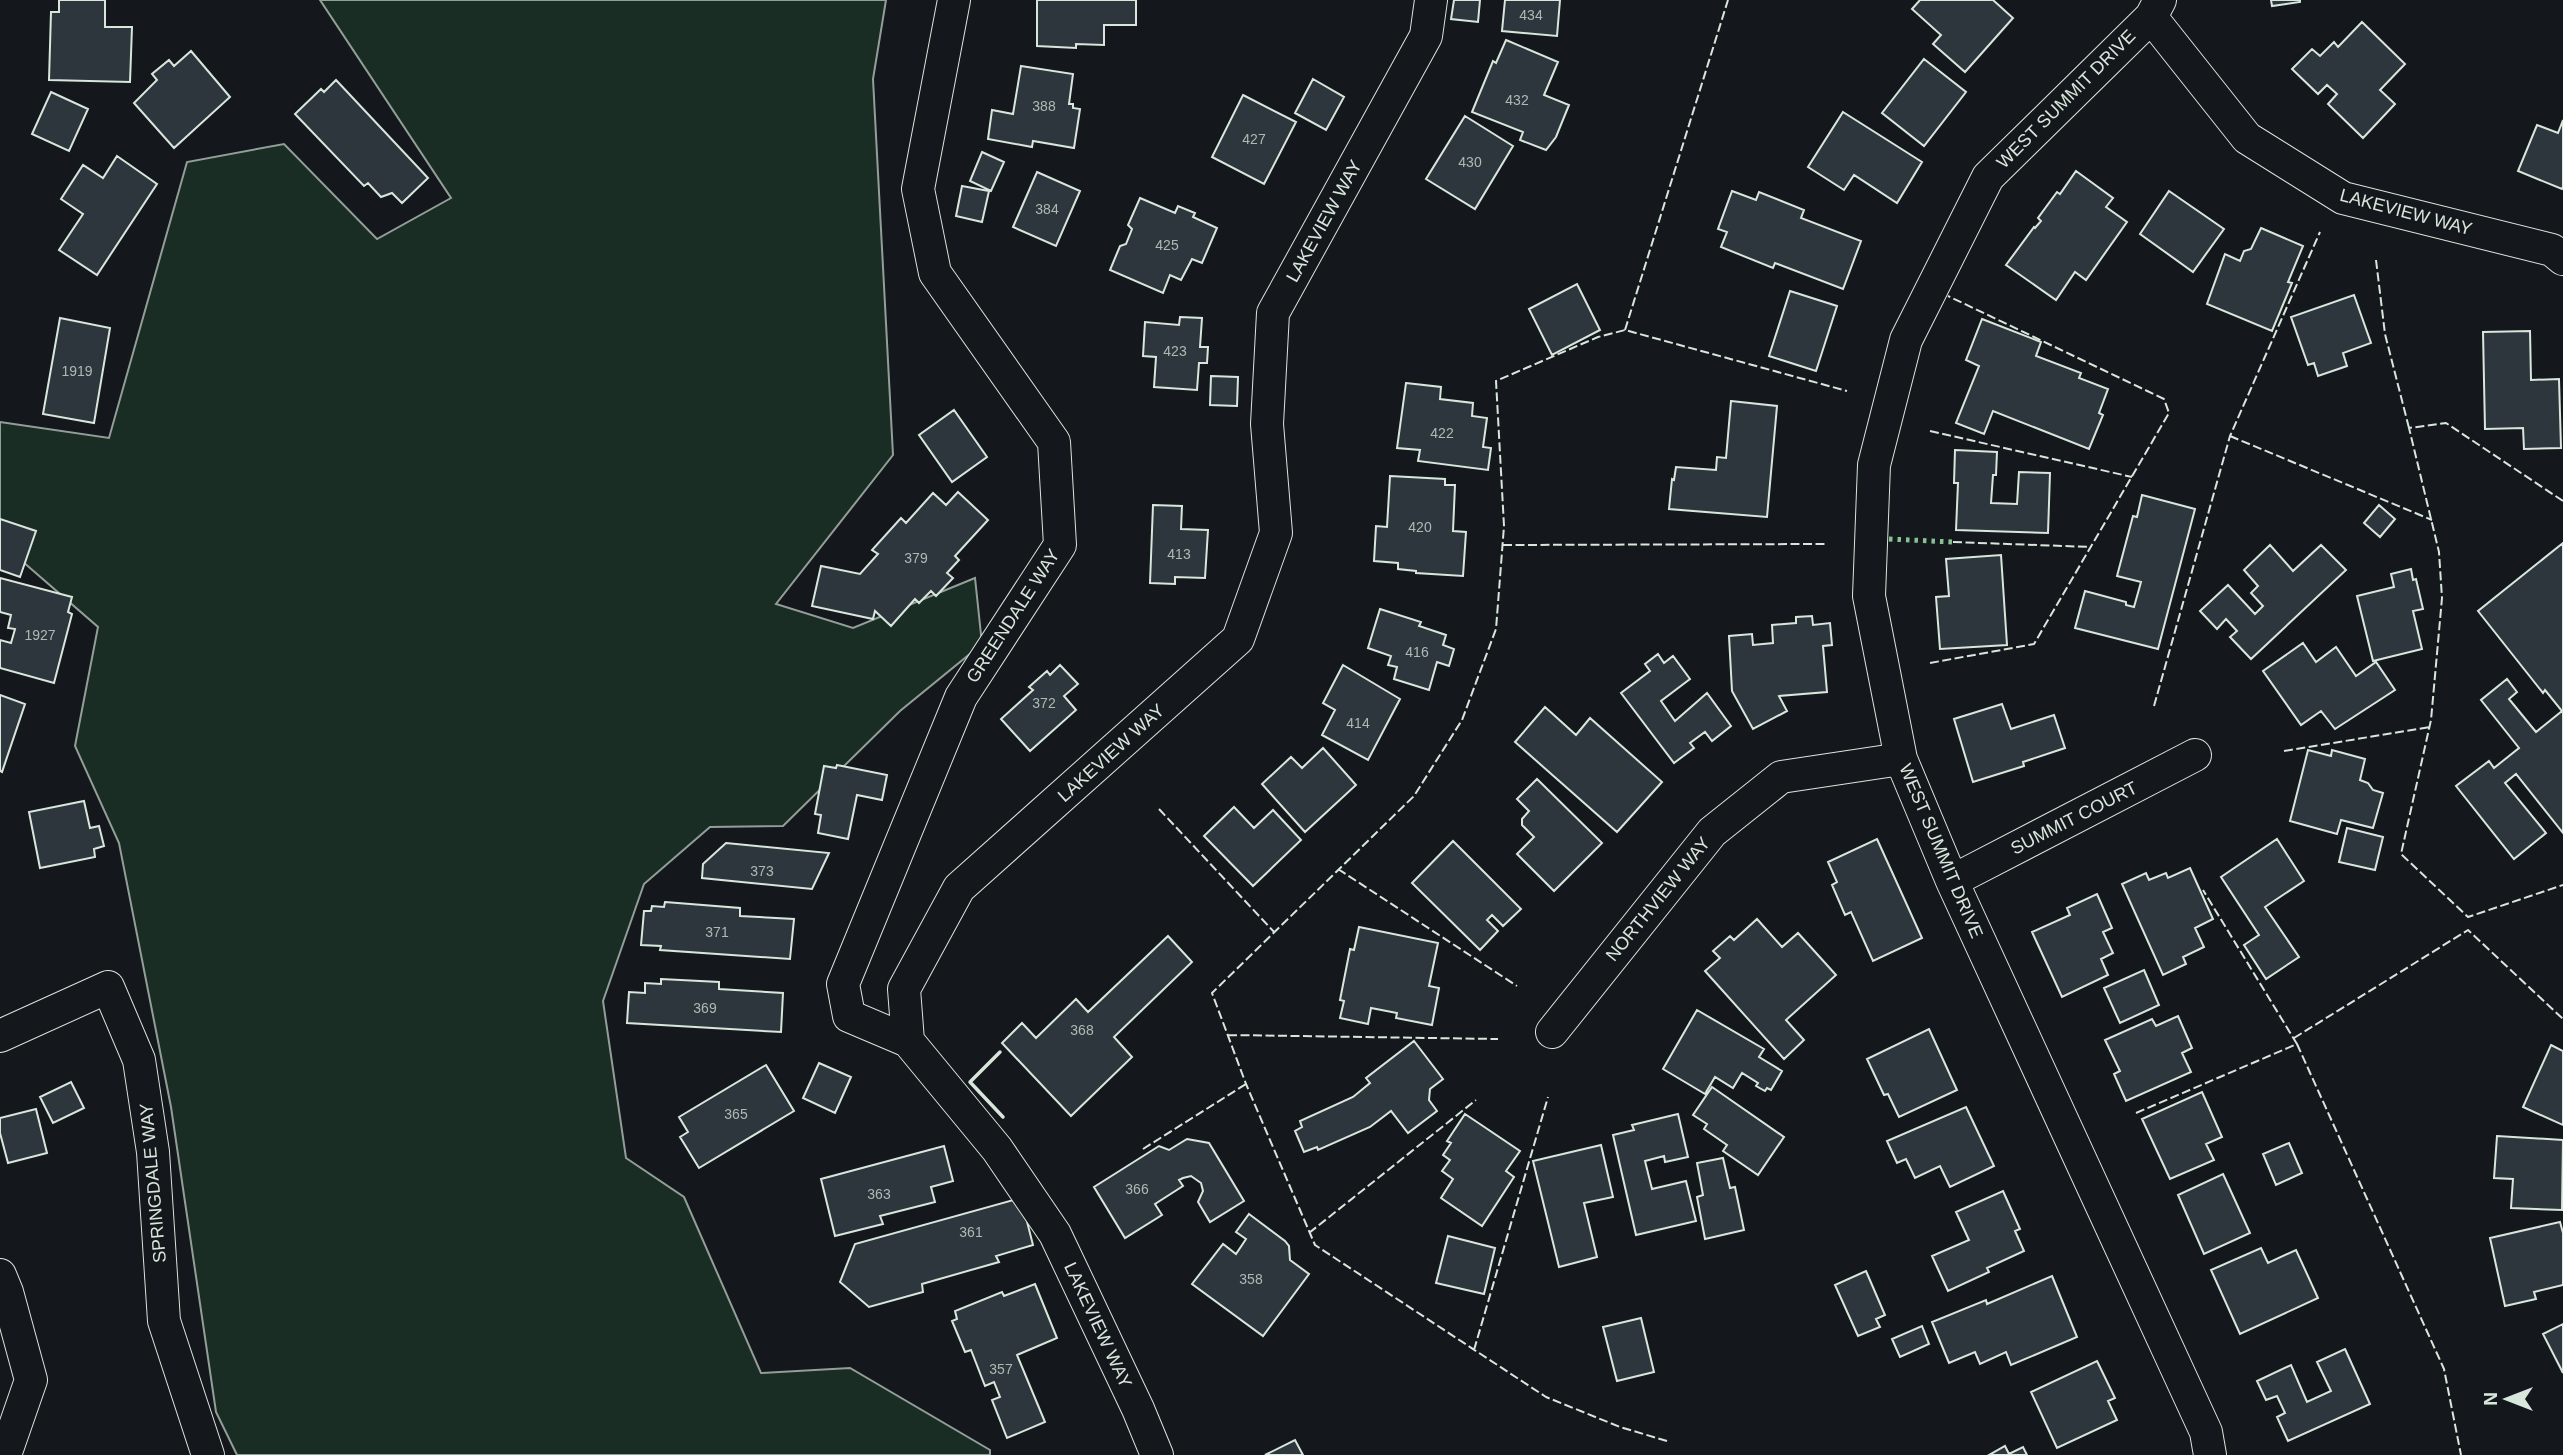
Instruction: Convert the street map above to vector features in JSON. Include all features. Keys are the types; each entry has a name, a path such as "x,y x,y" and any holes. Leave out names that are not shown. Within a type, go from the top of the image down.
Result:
{"street":[{"name":"GREENDALE WAY","path":"908,1041 849,1016 843,984 961,697 1060,545 1054,442 935,273 918,189 954,0"},
{"name":"LAKEVIEW WAY","path":"1157,1455 1055,1234 997,1149 908,1041 904,989 959,888 1238,639 1276,533 1267,424 1273,313 1426,36 1431,0"},
{"name":"LAKEVIEW WAY","path":"2155,8 2247,138 2343,198 2552,250 2563,259"},
{"name":"WEST SUMMIT DRIVE","path":"2155,8 1989,177 1906,340 1874,465 1869,596 1901,759 1952,881 2206,1432 2210,1455"},
{"name":"SUMMIT COURT","path":"1952,881 2195,755"},
{"name":"NORTHVIEW WAY","path":"1552,1032 1712,832 1781,777 1901,759"},
{"name":"SPRINGDALE WAY","path":"0,1036 108,987 139,1060 153,1152 164,1321 208,1455"},
{"path":"0,1275 31,1380 5,1455"}],"green space":[{"path":"320,0 886,0 873,79 893,455 776,604 853,628 975,578 982,644 900,711 783,826 710,827 644,884 603,1001 626,1158 684,1197 761,1373 850,1368 990,1450 990,1455 237,1455 216,1412 171,1107 119,843 75,746 98,627 0,542 0,422 109,438 187,162 284,144 377,239 451,198"}],"building":[{"path":"59,0 105,0 105,27 132,27 130,82 49,80 51,12 59,12"},
{"path":"1037,0 1136,0 1136,25 1104,25 1104,45 1076,44 1076,48 1037,46"},
{"path":"1454,0 1480,0 1478,22 1451,19"},
{"path":"1505,0 1560,0 1557,36 1502,31"},
{"path":"1920,0 1993,0 2013,18 1965,72 1933,44 1941,35 1912,9"},
{"path":"2271,0 2300,0 2300,2 2272,6"},
{"path":"2362,22 2405,64 2380,90 2395,104 2363,138 2328,104 2337,94 2327,85 2318,94 2292,69 2312,49 2320,56 2334,42 2338,47"},
{"path":"1506,40 1558,62 1544,95 1569,105 1556,137 1546,150 1520,140 1523,132 1472,112 1493,61 1496,63"},
{"path":"191,51 230,97 174,148 134,103 157,80 152,74 169,60 174,66"},
{"path":"1924,59 1966,92 1924,146 1882,113"},
{"path":"1021,66 1073,74 1069,104 1080,109 1074,148 1033,141 1032,147 988,139 992,110 1013,114"},
{"path":"1313,79 1344,97 1326,130 1295,113"},
{"path":"336,80 428,178 402,203 392,193 381,197 368,183 364,186 295,114 321,89 324,92"},
{"path":"51,92 88,109 69,151 32,134"},
{"path":"1243,95 1296,122 1264,184 1212,157"},
{"path":"1843,112 1922,162 1897,203 1854,175 1844,190 1808,167"},
{"path":"1465,116 1513,146 1475,209 1426,179"},
{"path":"2563,120 2562,189 2518,171 2537,125 2558,133"},
{"path":"982,152 1004,162 991,191 970,181"},
{"path":"117,156 157,184 97,275 59,250 83,214 61,199 83,165 103,178"},
{"path":"2076,171 2113,198 2106,207 2127,222 2086,280 2075,272 2056,300 2006,265 2041,221 2038,218 2057,192 2060,194"},
{"path":"1037,172 1080,191 1056,246 1013,227"},
{"path":"962,186 989,191 982,222 956,216"},
{"path":"1732,191 1756,200 1759,192 1804,210 1801,218 1861,241 1843,289 1775,263 1773,268 1721,247 1727,232 1718,229"},
{"path":"2169,191 2224,229 2193,272 2140,234"},
{"path":"1140,198 1175,213 1178,206 1195,213 1193,217 1217,228 1202,263 1192,259 1181,280 1170,275 1163,293 1110,270 1120,246 1126,244 1132,229 1128,225"},
{"path":"2261,228 2303,246 2288,282 2292,283 2272,331 2207,304 2225,254 2240,261 2244,251 2251,249"},
{"path":"1577,284 1600,330 1552,355 1529,309"},
{"path":"1790,291 1837,306 1816,371 1769,356"},
{"path":"2354,295 2371,343 2343,353 2347,366 2318,376 2314,363 2308,365 2291,317"},
{"path":"1180,317 1202,318 1200,347 1208,347 1207,363 1199,363 1197,390 1154,387 1156,357 1143,356 1145,322 1179,325"},
{"path":"60,318 110,328 94,423 43,414"},
{"path":"1982,319 2041,342 2036,356 2081,373 2079,378 2108,389 2099,413 2103,415 2089,449 1993,411 1984,434 1956,423 1979,366 1966,360"},
{"path":"2530,331 2531,380 2559,379 2561,448 2524,449 2523,428 2485,429 2483,332"},
{"path":"1211,376 1238,377 1237,406 1210,405"},
{"path":"1406,383 1441,387 1440,399 1473,403 1472,416 1487,418 1483,447 1491,448 1488,470 1418,461 1420,450 1397,448"},
{"path":"1731,401 1777,406 1767,517 1669,509 1676,467 1716,470 1717,457 1726,458"},
{"path":"954,410 987,457 952,482 919,435"},
{"path":"1955,450 1997,452 1991,503 2017,504 2019,472 2050,473 2048,533 1956,530 1958,483 1954,483"},
{"path":"1390,476 1445,479 1445,485 1455,485 1453,531 1466,532 1463,576 1416,573 1398,569 1398,563 1374,561 1376,526 1387,527"},
{"path":"958,492 988,520 955,556 959,560 947,573 953,578 936,596 931,591 919,603 915,599 891,626 875,611 873,619 812,606 821,566 860,574 878,554 872,550 901,518 906,523 933,493 946,505"},
{"path":"2142,495 2195,509 2158,649 2075,628 2085,591 2126,602 2126,605 2134,607 2141,582 2117,576 2133,516 2137,517"},
{"path":"1153,505 1182,506 1181,529 1208,530 1205,578 1175,577 1175,584 1150,583"},
{"path":"2379,505 2395,519 2380,537 2364,523"},
{"path":"0,519 36,531 20,577 0,570"},
{"path":"2563,543 2563,833 2516,774 2505,783 2546,833 2514,859 2456,786 2489,761 2494,768 2519,748 2481,700 2507,679 2517,692 2509,699 2536,732 2562,711 2545,690 2543,693 2478,611"},
{"path":"2270,545 2293,571 2321,545 2346,570 2251,659 2230,637 2237,631 2226,619 2217,629 2200,611 2228,585 2255,614 2263,606 2251,593 2258,586 2244,570"},
{"path":"2001,555 2007,645 1940,649 1936,597 1949,596 1946,559"},
{"path":"2411,569 2423,609 2413,611 2422,649 2373,661 2357,596 2394,587 2391,574"},
{"path":"0,578 72,597 68,612 72,614 54,683 0,668 0,640 11,643 15,629 8,628 11,615 0,612"},
{"path":"1380,609 1421,622 1419,626 1446,635 1443,645 1454,649 1449,666 1437,662 1429,690 1394,679 1397,667 1388,665 1391,656 1368,648"},
{"path":"1812,616 1813,625 1830,623 1832,645 1823,646 1827,692 1779,696 1787,711 1753,729 1732,691 1729,636 1752,634 1753,645 1773,643 1772,625 1796,623 1796,617"},
{"path":"2303,643 2316,662 2336,647 2356,676 2376,662 2395,690 2335,729 2321,711 2301,725 2263,671"},
{"path":"1658,654 1664,663 1673,656 1690,679 1661,701 1675,721 1707,693 1731,726 1712,741 1705,732 1690,743 1694,748 1674,763 1621,693 1650,671 1645,664"},
{"path":"1060,665 1078,684 1064,696 1076,710 1030,751 1001,719 1033,690 1029,687 1047,671 1050,675"},
{"path":"1343,665 1400,699 1368,760 1322,735 1335,710 1323,703"},
{"path":"0,695 25,704 2,772 0,771"},
{"path":"2002,704 2011,729 2054,715 2065,748 2023,762 2024,766 1973,782 1954,719"},
{"path":"1545,707 1576,735 1590,718 1662,782 1617,832 1515,742"},
{"path":"1323,748 1356,785 1305,832 1262,784 1291,757 1302,768"},
{"path":"2308,750 2331,756 2332,750 2365,759 2360,780 2368,783 2373,790 2383,793 2373,828 2341,820 2337,834 2290,821"},
{"path":"837,765 887,775 882,800 857,795 848,839 818,833 821,815 815,814 824,766 836,768"},
{"path":"1537,779 1602,843 1554,891 1517,854 1534,837 1522,825 1522,819 1529,811 1517,799"},
{"path":"84,801 90,828 99,826 104,846 94,849 95,857 40,868 29,812"},
{"path":"1234,807 1254,828 1273,810 1301,840 1253,886 1204,836"},
{"path":"2347,828 2383,837 2375,870 2339,862"},
{"path":"1877,839 1922,938 1873,961 1851,912 1845,915 1832,885 1837,882 1828,862"},
{"path":"2277,839 2304,881 2265,907 2299,957 2266,979 2244,945 2259,935 2221,877"},
{"path":"1453,841 1521,909 1503,926 1492,915 1487,920 1498,931 1480,950 1412,883"},
{"path":"726,843 829,853 812,889 702,878 703,864"},
{"path":"2190,868 2213,919 2195,928 2204,947 2183,957 2186,964 2163,975 2122,884 2146,873 2149,880 2166,873 2168,878"},
{"path":"2097,894 2112,928 2103,932 2113,953 2101,959 2108,975 2062,997 2032,932 2070,915 2067,908"},
{"path":"665,902 740,908 740,916 794,919 790,959 660,950 661,946 641,945 644,911 651,911 652,906 664,907"},
{"path":"1757,919 1782,947 1798,933 1836,975 1786,1020 1804,1040 1784,1059 1705,971 1720,958 1713,951 1730,936 1734,940"},
{"path":"1359,927 1438,943 1429,986 1439,988 1432,1025 1396,1018 1397,1013 1371,1008 1368,1024 1340,1018 1344,1001 1340,1000 1350,949 1354,950"},
{"path":"1168,936 1192,962 1114,1037 1132,1057 1071,1116 1002,1043 1022,1023 1036,1038 1076,999 1088,1012"},
{"path":"2144,970 2159,1005 2120,1023 2104,988"},
{"path":"661,979 719,982 719,989 783,993 781,1032 627,1023 629,992 645,993 645,983 661,984"},
{"path":"1697,1010 1764,1049 1759,1057 1782,1071 1771,1090 1767,1088 1765,1091 1756,1086 1758,1083 1742,1073 1733,1088 1715,1077 1705,1094 1663,1069"},
{"path":"2178,1016 2192,1048 2182,1053 2191,1072 2126,1101 2114,1074 2120,1071 2105,1040 2152,1019 2156,1026"},
{"path":"1929,1029 1957,1090 1899,1117 1888,1094 1884,1095 1867,1059"},
{"path":"1414,1041 1443,1079 1430,1089 1429,1100 1437,1111 1408,1133 1391,1111 1370,1127 1318,1150 1317,1147 1304,1152 1295,1131 1302,1127 1300,1121 1353,1097 1370,1083 1366,1078"},
{"path":"2551,1045 2563,1051 2563,1125 2523,1107"},
{"path":"819,1063 851,1077 835,1113 803,1098"},
{"path":"766,1065 794,1111 699,1168 680,1137 688,1132 679,1117"},
{"path":"71,1082 84,1108 53,1123 40,1097"},
{"path":"1712,1087 1784,1137 1758,1175 1723,1151 1727,1145 1704,1129 1707,1124 1693,1115"},
{"path":"2202,1092 2222,1137 2206,1144 2214,1160 2170,1179 2142,1119"},
{"path":"1966,1107 1994,1166 1950,1187 1940,1166 1915,1178 1906,1159 1897,1163 1887,1141"},
{"path":"36,1109 47,1153 8,1163 0,1133 0,1118"},
{"path":"1465,1114 1520,1151 1506,1171 1514,1177 1482,1226 1441,1198 1453,1179 1442,1171 1450,1160 1443,1155 1451,1143 1447,1141"},
{"path":"1678,1114 1688,1157 1665,1162 1664,1156 1645,1161 1652,1189 1686,1181 1696,1221 1636,1235 1613,1135 1634,1130 1632,1125"},
{"path":"2497,1136 2563,1140 2562,1210 2511,1208 2513,1179 2494,1178"},
{"path":"1187,1139 1209,1143 1244,1201 1210,1222 1198,1202 1203,1191 1201,1183 1191,1176 1183,1178 1179,1180 1183,1186 1155,1204 1162,1215 1125,1238 1094,1187 1159,1146 1169,1150"},
{"path":"2289,1143 2302,1173 2276,1185 2263,1154"},
{"path":"1601,1145 1613,1197 1584,1203 1597,1257 1559,1267 1533,1161"},
{"path":"944,1146 953,1181 931,1187 935,1202 880,1216 883,1224 835,1236 821,1179"},
{"path":"1723,1158 1730,1188 1735,1187 1744,1230 1705,1239 1697,1197 1703,1195 1697,1163"},
{"path":"2223,1174 2250,1233 2204,1254 2178,1195"},
{"path":"2003,1191 2020,1229 2015,1231 2024,1251 1987,1268 1989,1272 1948,1291 1932,1256 1969,1240 1956,1212"},
{"path":"1021,1198 1033,1245 996,1256 999,1262 922,1284 923,1292 869,1307 840,1282 855,1244"},
{"path":"1249,1214 1285,1241 1289,1246 1290,1260 1309,1274 1263,1336 1192,1284 1223,1244 1236,1254 1246,1239 1236,1232"},
{"path":"2560,1222 2563,1233 2563,1285 2534,1292 2536,1299 2505,1306 2490,1238"},
{"path":"1448,1236 1495,1248 1484,1294 1436,1283"},
{"path":"2261,1248 2268,1263 2296,1250 2318,1298 2240,1334 2211,1270"},
{"path":"1866,1271 1885,1315 1876,1319 1880,1327 1858,1336 1835,1285"},
{"path":"2052,1276 2077,1337 2011,1365 2006,1352 1980,1364 1975,1352 1949,1363 1932,1322 1986,1300 1987,1304"},
{"path":"1035,1284 1057,1338 1017,1355 1045,1422 1007,1438 992,1400 1000,1397 994,1382 985,1386 971,1350 965,1352 952,1321 957,1319 955,1311 1002,1292 1004,1296"},
{"path":"1641,1318 1654,1372 1617,1381 1603,1327"},
{"path":"2563,1324 2563,1373 2543,1334"},
{"path":"1922,1326 1929,1344 1900,1357 1892,1339"},
{"path":"2345,1349 2370,1404 2288,1441 2277,1417 2285,1413 2277,1396 2266,1400 2257,1381 2291,1365 2307,1402 2331,1391 2317,1362"},
{"path":"2097,1361 2115,1398 2108,1401 2117,1420 2057,1448 2031,1392"},
{"path":"1295,1440 1303,1455 1265,1455"},
{"path":"2005,1446 2009,1454 2023,1447 2027,1455 1989,1455"}],"hedge":[{"path":"1889,539 1953,542"}],"fence":[{"path":"1625,330 1728,0"},
{"path":"2154,706 2230,436 2320,232"},
{"path":"2376,260 2385,334 2409,428"},
{"path":"1930,663 2034,644 2169,413 2164,399 1948,296"},
{"path":"1667,1441 1620,1427 1546,1397 1315,1245 1246,1084 1212,993 1414,796 1462,720 1496,629 1504,526 1496,381 1598,337 1625,330 1847,391"},
{"path":"2563,501 2446,423 2409,428 2439,552 2442,598 2431,720 2401,854 2468,917 2563,885"},
{"path":"1930,431 2132,477"},
{"path":"2230,436 2432,520"},
{"path":"1953,542 2091,547"},
{"path":"1503,545 1826,544"},
{"path":"2284,751 2430,727"},
{"path":"1159,809 1275,933"},
{"path":"1338,869 1517,986"},
{"path":"2136,1113 2297,1044 2203,890"},
{"path":"2294,1038 2468,930 2563,1019"},
{"path":"1228,1035 1498,1039"},
{"path":"2297,1044 2444,1369 2461,1455"},
{"path":"1143,1149 1246,1084"},
{"path":"1474,1350 1548,1097"},
{"path":"1309,1233 1476,1100"}],"wall":[{"path":"1000,1052 970,1082 1003,1117"}]}
